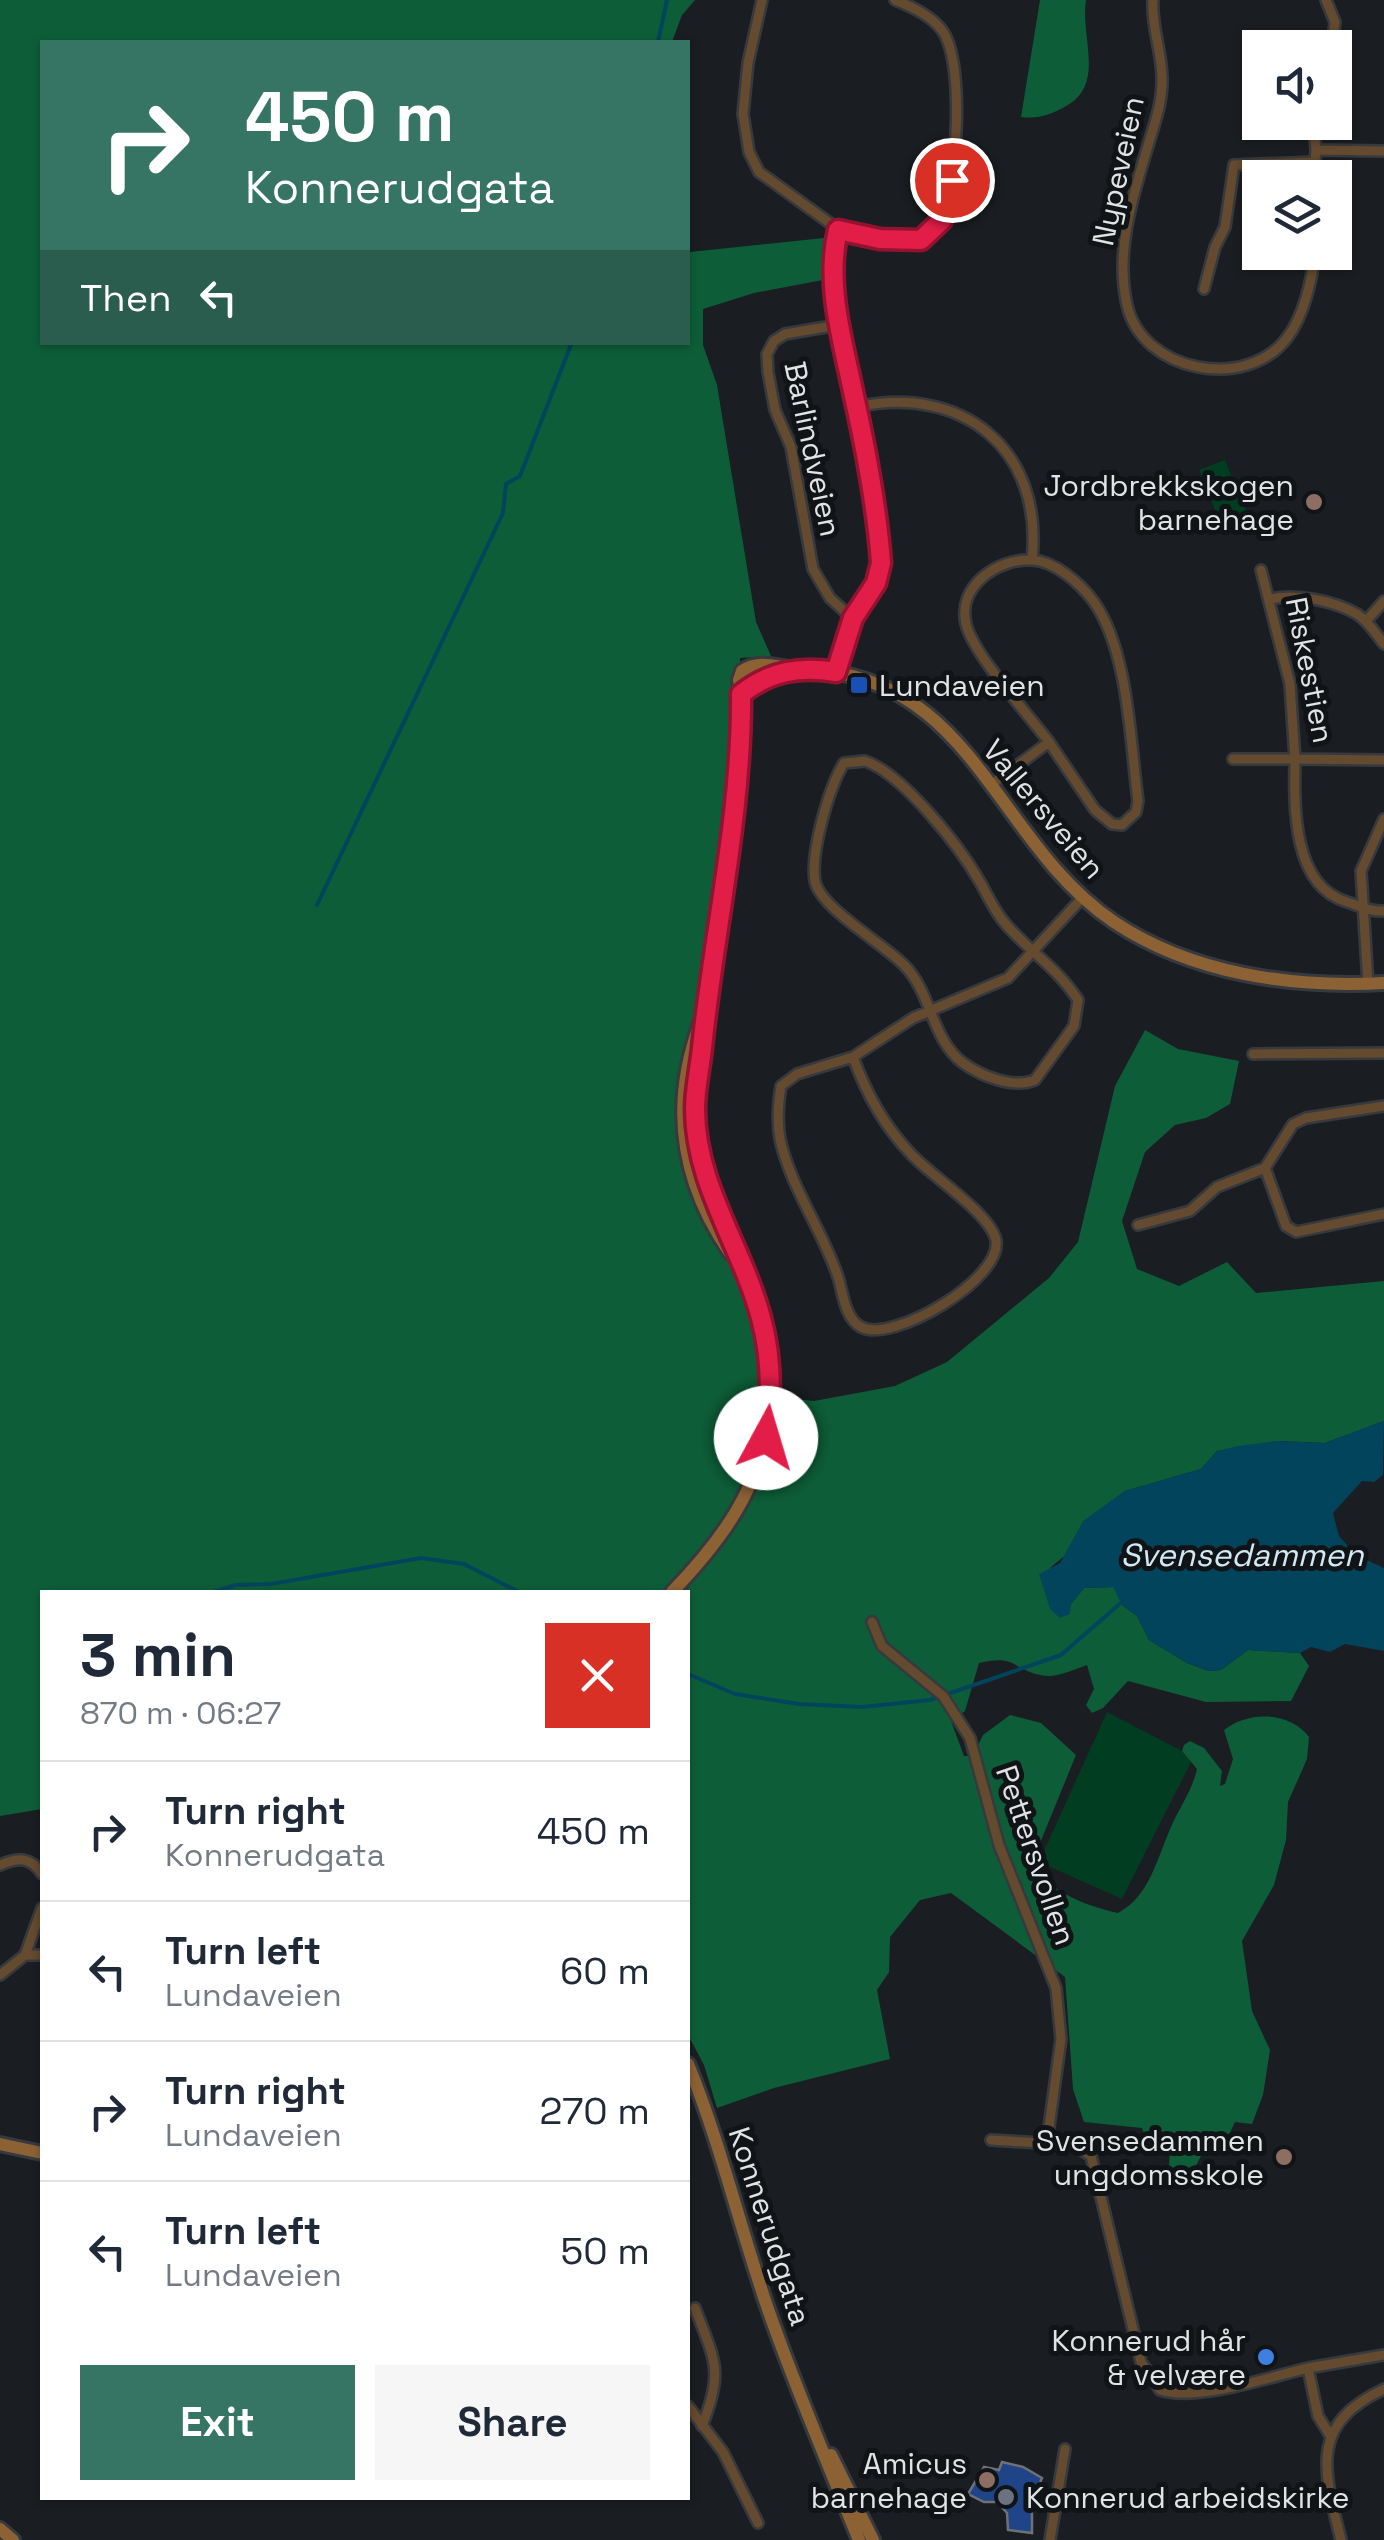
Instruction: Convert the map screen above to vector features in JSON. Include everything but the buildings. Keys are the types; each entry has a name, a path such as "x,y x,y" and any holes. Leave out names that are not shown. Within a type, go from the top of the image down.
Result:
{"main road":[{"name":"Vallersveien","path":"674,1590 722,1537 741,1507 766,1438 771,1398 769,1355 760,1316 706,1176 695,1109 704,1014 739,793 741,694 758,680 793,669 836,672 880,684 916,702 948,731 1044,855 1084,898 1142,938 1201,964 1282,978 1384,983"},
{"name":"Konnerudgata","path":"690,2070 769,2312 805,2404 873,2540"},
{"path":"0,2144 40,2153"},
{"name":"Konnerudgata","path":"805,2404 816,2442 858,2540"},
{"path":"0,2528 13,2540"}],"street":[{"path":"762,0 748,62 744,114 748,152 760,172 838,230 880,239 921,240 942,220 948,203 955,108 950,49 944,32 926,16 895,0"},
{"name":"Nypeveien","path":"1153,0 1152,20 1162,82 1156,119 1133,194 1123,258 1127,306 1143,339 1156,351 1192,367 1229,366 1264,357 1288,338 1300,315 1311,270"},
{"path":"1326,0 1333,30"},
{"path":"1315,140 1315,160"},
{"path":"1316,150 1384,151"},
{"path":"1204,289 1225,227 1234,165 1242,165"},
{"path":"836,672 853,618 876,583 881,563 857,407 838,325 834,249 838,230"},
{"name":"Barlindveien","path":"838,325 785,334 774,341 767,354 775,410 791,447 812,569 830,598 853,618"},
{"path":"857,407 920,402 946,407 980,424 1001,446 1020,478 1031,519 1032,560"},
{"path":"1032,560 1059,570 1081,587 1109,630 1131,732 1138,802 1130,820 1122,825 1104,820 1049,742 974,644 964,619 965,606 979,579 1005,564 1032,560"},
{"name":"Riskestien","path":"1261,570 1290,684 1296,759 1384,760"},
{"path":"1271,599 1287,595 1358,614 1384,644"},
{"path":"1366,621 1384,601"},
{"path":"991,784 1049,742"},
{"path":"1233,759 1296,759 1296,815 1308,862 1328,896 1363,909 1384,911"},
{"path":"865,761 889,774 968,865 1001,920 1034,952 1068,983 1079,1009 1067,1038 1035,1080 1008,1082 961,1062 941,1037 920,984 904,964 832,905 815,881 826,800 844,763 865,761"},
{"path":"1368,984 1362,871 1384,819"},
{"path":"853,1057 864,1088 891,1130 927,1170 986,1223 996,1239 992,1262 967,1288 911,1320 879,1330 858,1326 850,1317 828,1250 790,1170 778,1120 782,1086 786,1080 853,1057 896,1027 1008,978 1084,898"},
{"path":"1253,1054 1384,1054"},
{"path":"1138,1225 1190,1211 1217,1186 1265,1168 1292,1124 1306,1118 1384,1106"},
{"path":"1265,1168 1286,1226 1296,1232 1384,1214"},
{"name":"Pettersvollen","path":"872,1622 882,1646 944,1696 970,1738 1000,1846 1056,1988 1062,2039 1047,2142"},
{"path":"0,1865 21,1858 34,1862 40,1871"},
{"path":"0,1975 26,1955 40,1914"},
{"path":"26,1955 40,1955"},
{"path":"991,2140 1074,2145 1094,2160 1141,2362 1160,2390 1177,2394 1211,2390 1384,2355"},
{"path":"695,2308 714,2359 716,2390 702,2426"},
{"path":"1308,2368 1318,2416 1330,2435"},
{"path":"1341,2540 1325,2469 1330,2435 1351,2407 1384,2388"},
{"path":"690,2409 723,2452 758,2524"},
{"path":"1050,2540 1065,2449"}],"green space":[{"path":"0,0 695,0 682,15 673,40 40,40 40,345 690,345 690,252 824,238 827,258 823,280 754,293 703,309 703,345 717,385 756,622 771,656 740,658 742,759 688,1109 691,1151 707,1199 744,1274 776,1397 814,1401 895,1386 947,1362 1049,1278 1078,1242 1115,1086 1145,1030 1178,1049 1239,1061 1230,1104 1206,1118 1175,1125 1145,1152 1122,1221 1137,1269 1179,1286 1227,1262 1256,1293 1384,1281 1384,1421 1325,1443 1278,1441 1217,1451 1201,1469 1125,1491 1084,1521 1069,1552 1050,1568 1071,1604 1084,1588 1114,1587 1122,1605 1137,1616 1149,1640 1209,1671 1221,1670 1248,1650 1300,1653 1309,1666 1291,1701 1206,1702 1128,1681 1103,1708 1092,1713 1086,1705 1094,1689 1087,1665 1046,1676 1006,1661 991,1661 979,1663 965,1711 951,1721 964,1756 973,1756 983,1735 1010,1715 1041,1723 1076,1755 1031,1865 1070,1896 1118,1913 1145,1886 1192,1784 1197,1769 1182,1751 1184,1745 1190,1741 1204,1748 1222,1771 1220,1786 1225,1784 1233,1759 1224,1730 1234,1724 1256,1717 1280,1718 1301,1728 1309,1737 1307,1759 1288,1802 1286,1840 1274,1885 1242,1941 1252,2011 1270,2050 1263,2095 1252,2124 1235,2122 1225,2143 1203,2152 1186,2185 1177,2181 1169,2167 1170,2148 1147,2144 1142,2128 1084,2122 1073,2089 1065,1977 951,1893 920,1900 890,1937 889,1972 877,1990 890,2059 774,2088 717,2108 704,2065 690,2039 690,1590 40,1590 40,1809 0,1816"},
{"path":"1040,0 1086,0 1088,73 1078,97 1066,106 1044,116 1021,117"},
{"path":"1225,460 1247,513 1220,522 1199,470"},
{"path":"1107,1712 1182,1751 1191,1762 1122,1899 1039,1862"}],"water":[{"name":"Svensedammen","path":"1384,1421 1383,1475 1374,1482 1362,1481 1333,1513 1339,1536 1356,1555 1384,1568 1384,1651 1345,1644 1330,1652 1311,1647 1300,1653 1248,1650 1221,1670 1210,1671 1187,1663 1149,1640 1137,1616 1122,1605 1113,1587 1084,1588 1071,1604 1070,1614 1060,1618 1050,1609 1039,1574 1060,1563 1083,1521 1125,1491 1201,1469 1217,1451 1278,1441 1325,1443"}],"waterway":[{"path":"658,40 667,0"},
{"path":"317,905 503,513 506,484 520,476 571,345"},
{"path":"220,1590 421,1558 464,1564 515,1590"},
{"path":"690,1675 735,1694 799,1704 862,1707 930,1700 1061,1655 1123,1601"}],"place":[{"name":"Jordbrekkskogen barnehage","path":"1314,502"},
{"name":"Lundaveien","path":"859,685"},
{"name":"Svensedammen ungdomsskole","path":"1284,2157"},
{"name":"Konnerud hår & velvære","path":"1266,2357"},
{"name":"Amicus barnehage","path":"987,2480"},
{"name":"Konnerud arbeidskirke","path":"1006,2497"}],"route":[{"path":"766,1438 771,1398 769,1355 754,1297 706,1176 695,1109 704,1014 739,793 741,694 758,680 793,669 836,672 853,618 876,583 881,563 857,407 838,325 834,249 838,230 880,239 921,240 942,220 952,180"}]}
